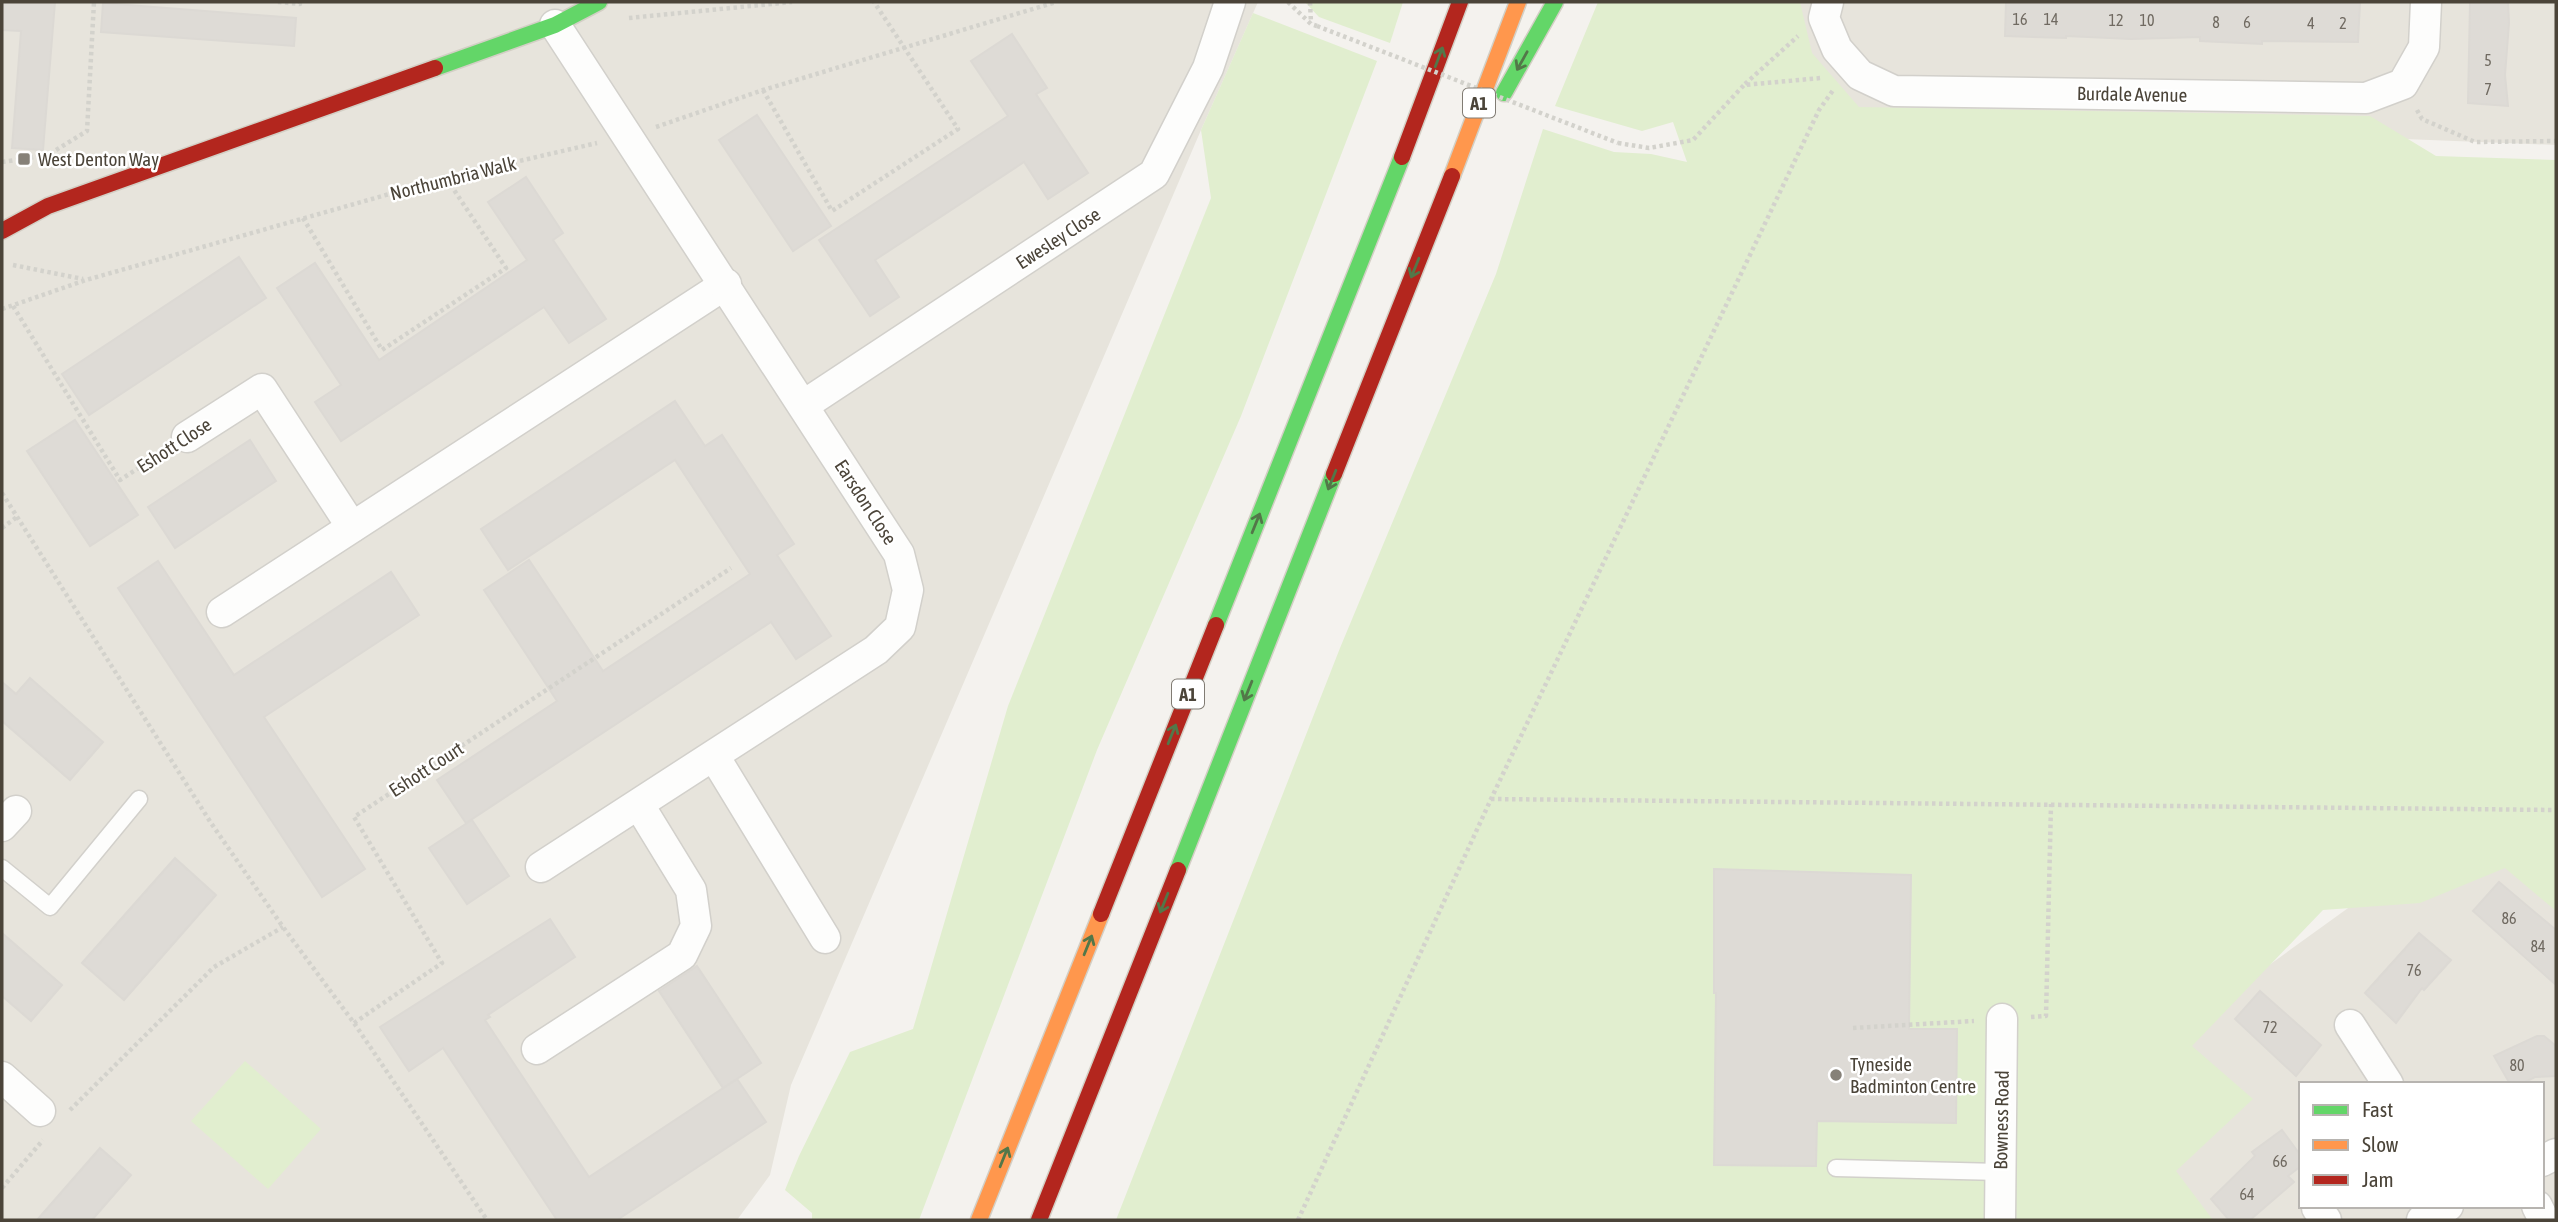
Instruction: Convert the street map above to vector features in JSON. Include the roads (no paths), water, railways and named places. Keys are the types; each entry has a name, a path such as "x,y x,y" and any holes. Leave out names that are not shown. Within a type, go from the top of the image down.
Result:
{"main road":[{"path":"2,232 48,206 555,25 599,2"},
{"name":"A1","path":"979,1220 1398,167 1460,2"},
{"name":"A1","path":"1039,1220 1441,205 1518,2"},
{"path":"1441,205 1555,2"},
{"path":"1398,167 1420,65"},
{"path":"2,213 48,206"}],"street":[{"name":"Ewesley Close","path":"804,405 1154,174 1208,68 1230,2"},
{"name":"Burdale Avenue","path":"1826,10 1837,49 1854,76 1894,91 2366,97 2403,84 2424,47 2426,2"},
{"name":"Earsdon Close","path":"541,867 876,650 900,627 908,590 899,554 726,284 555,25"},
{"path":"222,612 726,284"},
{"name":"Eshott Close","path":"187,438 262,388 352,527"},
{"path":"714,756 825,937"},
{"path":"537,1049 681,956 696,926 691,890 639,805"},
{"name":"Bowness Road","path":"2000,1220 2002,1019"},
{"path":"2350,1025 2387,1082"},
{"path":"2,1077 51,1121"}],"lane":[{"path":"2,868 50,907 139,799"},
{"path":"1836,1168 2000,1172"}],"place":[{"name":"West Denton Way","path":"24,159"},
{"name":"Tyneside Badminton Centre","path":"1836,1075"}]}
